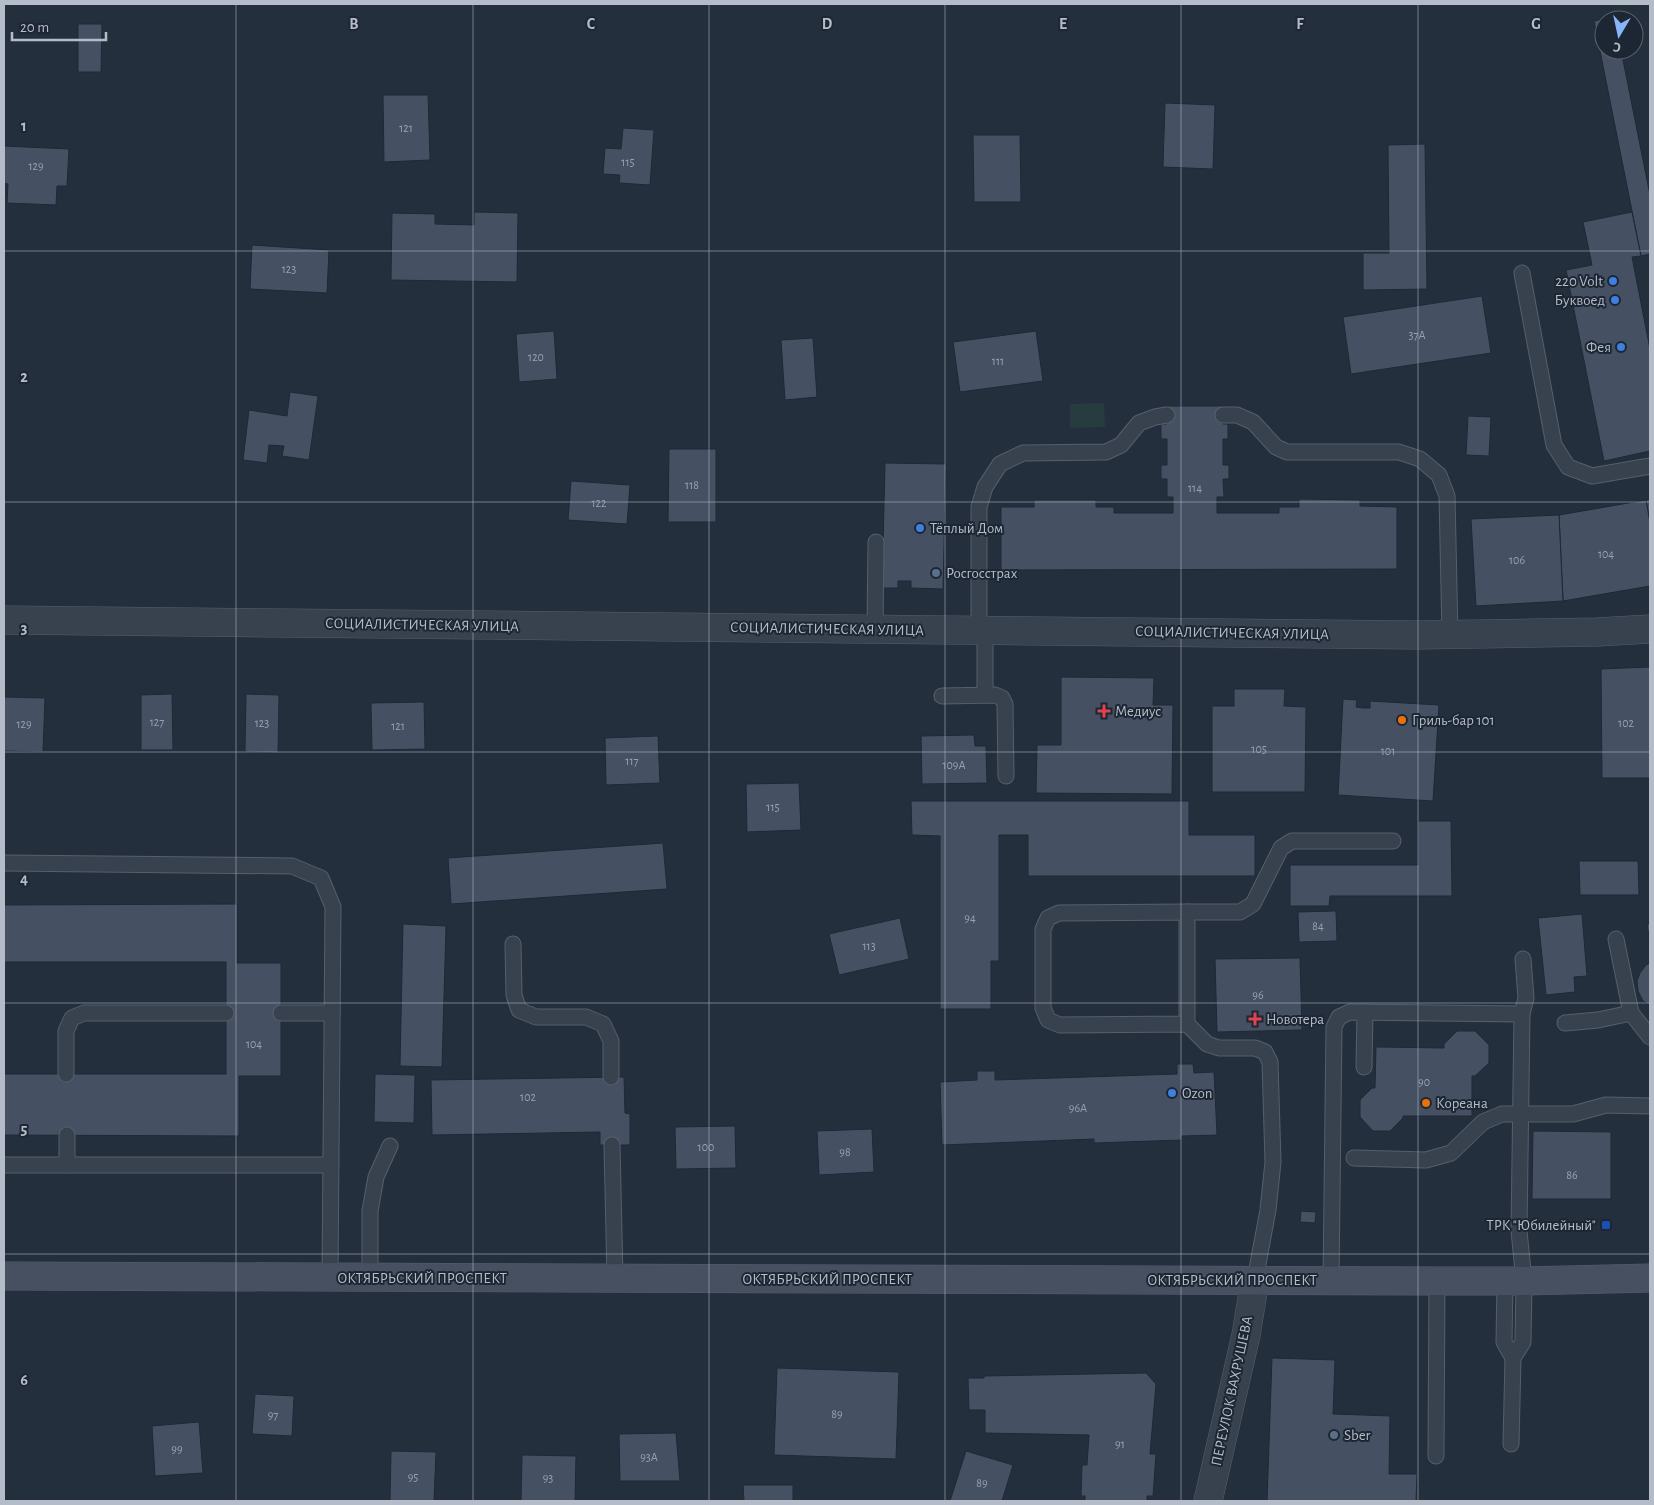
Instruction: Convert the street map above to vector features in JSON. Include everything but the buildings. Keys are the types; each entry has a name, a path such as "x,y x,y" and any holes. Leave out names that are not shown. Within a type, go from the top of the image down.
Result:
{"street":[{"name":"СОЦИАЛИСТИЧЕСКАЯ УЛИЦА","path":"4,620 1450,635 1650,629"},
{"name":"ОКТЯБРЬСКИЙ ПРОСПЕКТ","path":"4,1276 1437,1281 1650,1278"},
{"name":"ПЕРЕУЛОК ВАХРУШЕВА","path":"1208,1501 1246,1335 1255,1280"}],"lane":[{"path":"1522,273 1554,445 1568,467 1592,476 1650,466"},
{"path":"985,695 979,508 984,487 1000,464 1023,452 1106,452 1121,445 1139,423 1167,415"},
{"path":"1223,415 1237,415 1253,422 1276,447 1288,452 1399,452 1420,459 1439,475 1447,496 1450,635"},
{"path":"875,629 876,542"},
{"path":"942,696 995,695 1002,698 1004,704 1006,776"},
{"path":"1187,1024 1060,1025 1048,1020 1043,1008 1043,929 1048,918 1059,913 1240,912 1253,904 1281,848 1292,841 1393,841"},
{"path":"4,863 292,866 321,878 333,908 330,1277"},
{"path":"1187,912 1187,1024 1207,1044 1220,1048 1255,1048 1265,1052 1270,1062 1273,1162 1268,1210 1255,1280"},
{"path":"1616,939 1631,1013 1650,1037"},
{"path":"513,944 514,995 520,1010 536,1017 586,1017 603,1024 611,1041 611,1077"},
{"path":"1511,1444 1513,1358 1504,1342 1514,1281 1519,1230 1522,1014 1526,998 1523,959"},
{"path":"1330,1280 1334,1027 1339,1017 1350,1012 1522,1014"},
{"path":"1364,1067 1365,1012"},
{"path":"66,1074 66,1031 72,1018 84,1013 226,1013"},
{"path":"281,1013 332,1013"},
{"path":"1565,1023 1598,1020 1631,1013"},
{"path":"1354,1158 1426,1160 1451,1153 1483,1122 1502,1114 1573,1114 1606,1106 1650,1106"},
{"path":"66,1135 66,1165"},
{"path":"612,1145 615,1278"},
{"path":"370,1277 370,1211 376,1177 390,1146"},
{"path":"4,1165 331,1165"},
{"path":"1436,1456 1437,1281"}],"green space":[{"path":"1104,403 1105,427 1070,428 1070,404"}],"place":[{"name":"220 Volt","path":"1613,281"},
{"name":"Буквоед","path":"1615,300"},
{"name":"Фея","path":"1621,347"},
{"name":"Тёплый Дом","path":"920,528"},
{"name":"Росгосстрах","path":"936,573"},
{"name":"Медиус","path":"1104,711"},
{"name":"Гриль-бар 101","path":"1402,720"},
{"name":"Новотера","path":"1255,1019"},
{"name":"Ozon","path":"1172,1093"},
{"name":"Кореана","path":"1426,1103"},
{"name":"ТРК \"Юбилейный\"","path":"1606,1225"},
{"name":"Sber","path":"1334,1435"}]}
